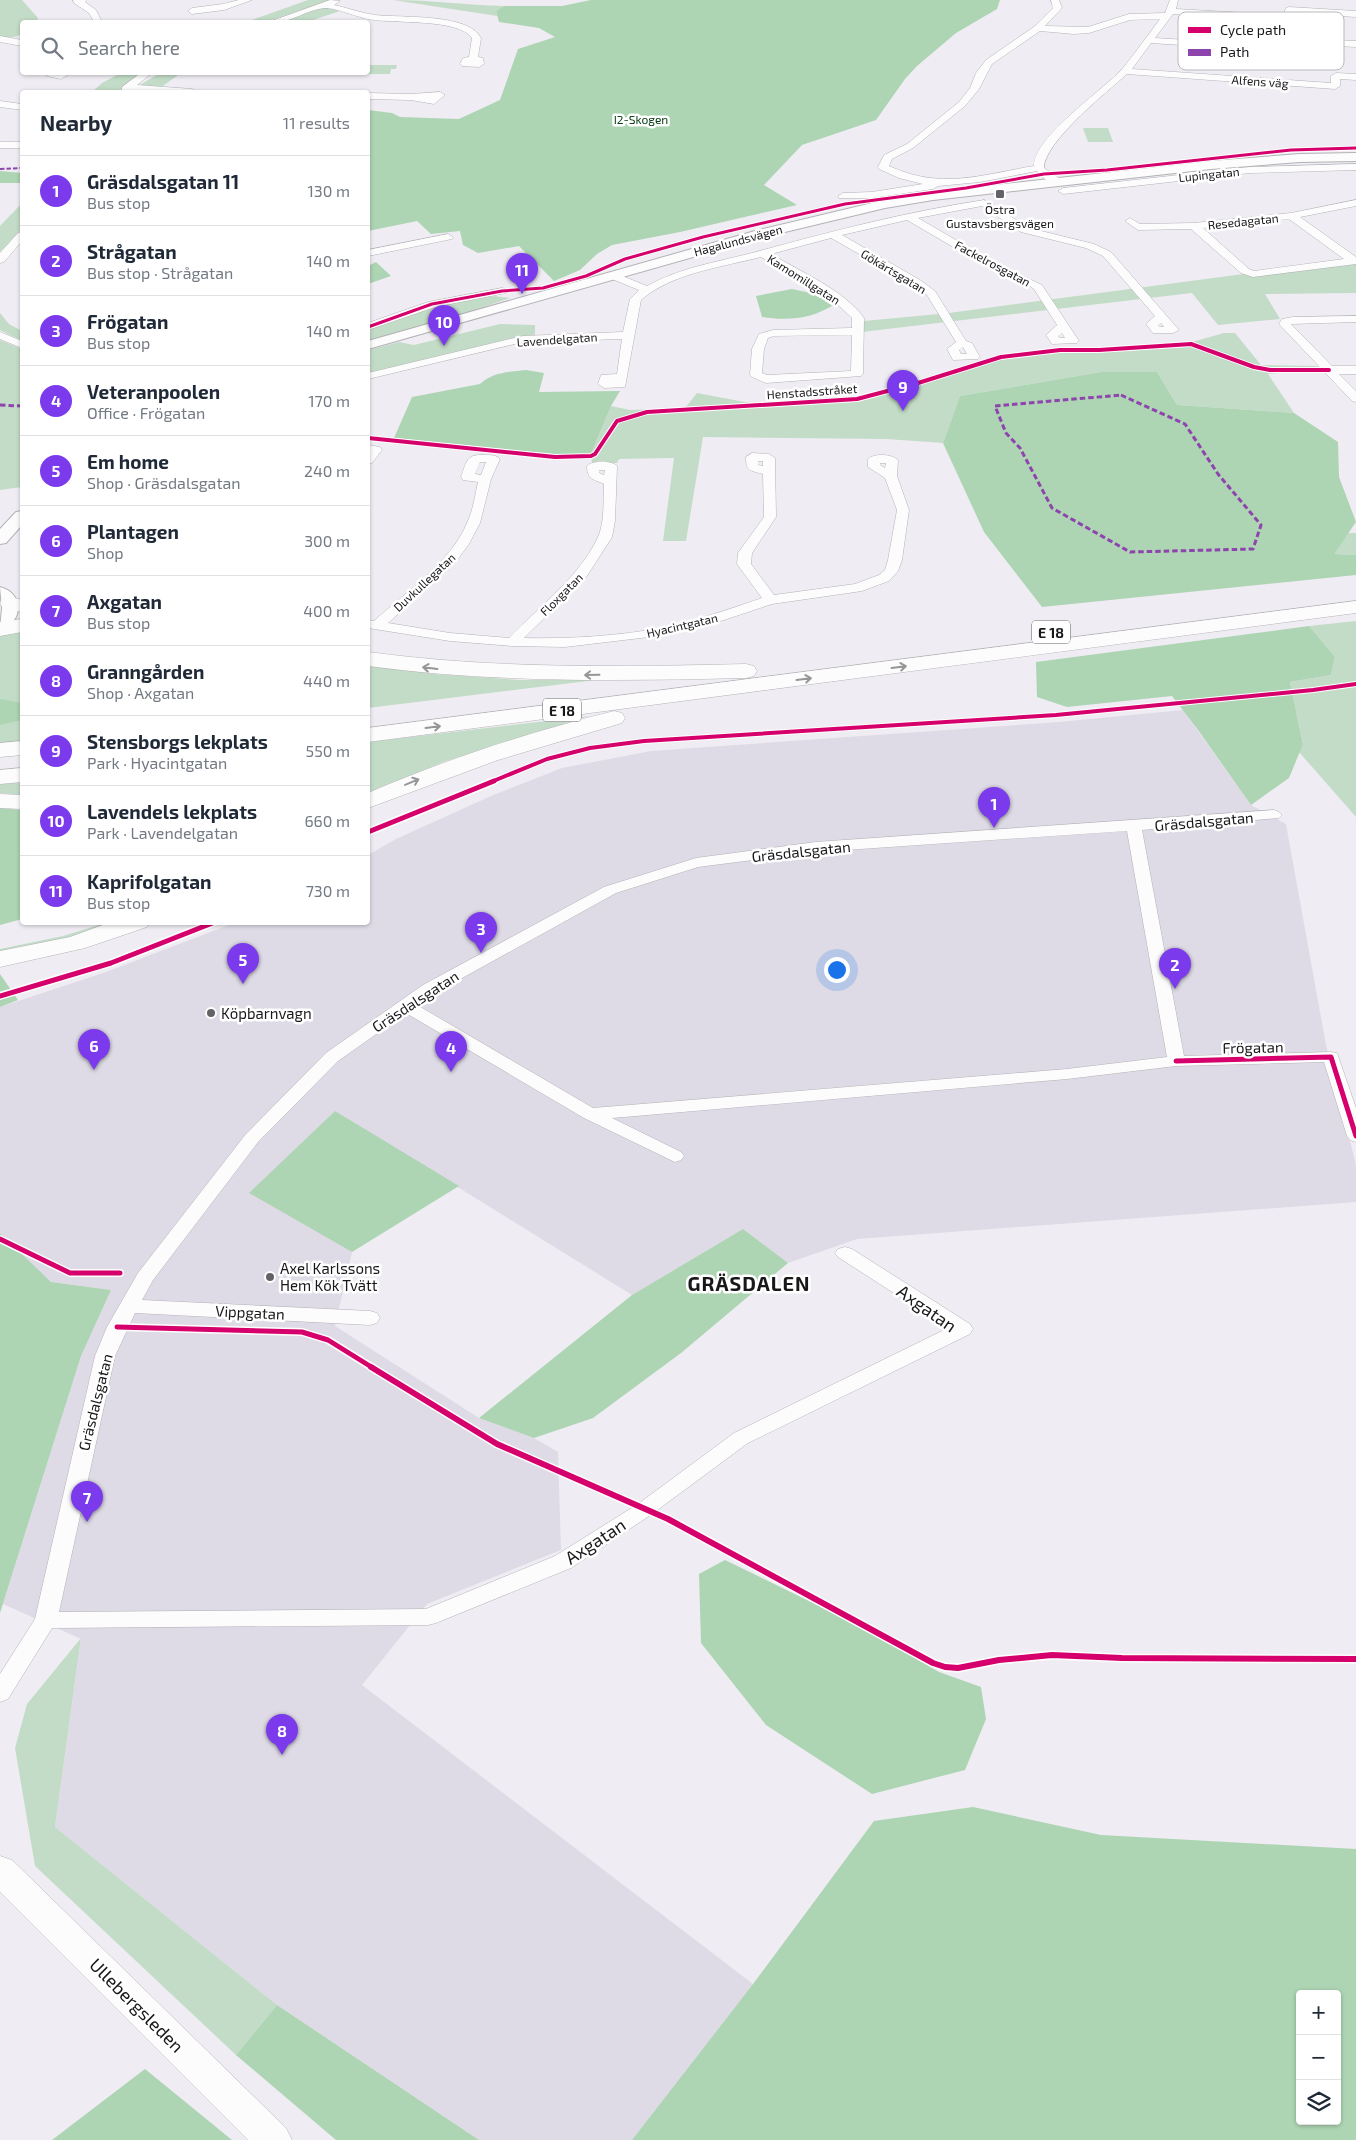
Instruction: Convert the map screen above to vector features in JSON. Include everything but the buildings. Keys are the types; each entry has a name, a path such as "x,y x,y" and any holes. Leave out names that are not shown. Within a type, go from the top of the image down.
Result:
{"highway":[{"name":"E 18","path":"370,735 752,678 1356,593"},
{"name":"E 18","path":"370,720 752,678 1356,607"},
{"path":"0,629 20,626"},
{"path":"370,659 436,668 527,674 752,678"},
{"path":"370,800 445,769 502,750 752,678"},
{"path":"0,750 20,748"},
{"path":"0,757 20,755"},
{"path":"0,777 20,775"},
{"path":"0,801 20,802"},
{"path":"0,945 75,925"},
{"path":"0,959 76,943 129,925"}],"main road":[{"name":"Ullebergsleden","path":"0,1870 273,2140"}],"street":[{"path":"186,0 197,20"},
{"path":"192,11 224,7 248,0"},
{"path":"279,20 339,0"},
{"path":"1060,187 1044,174 1040,168 1039,160 1049,143 1086,105 1125,71 1169,13 1174,0"},
{"path":"1040,168 983,180 952,184 895,173 883,166 888,157 910,146 962,104 974,89 981,73 989,62 1038,28 1058,8 1056,1"},
{"path":"87,2 97,20"},
{"path":"325,5 376,18 447,24 460,27 474,34 477,39 473,59"},
{"path":"1288,12 1289,10 1322,12"},
{"path":"1038,28 1074,31 1089,30 1129,17 1178,13"},
{"path":"370,20 376,18"},
{"path":"0,40 18,42"},
{"path":"1149,40 1178,42"},
{"path":"0,49 18,42"},
{"name":"Alfens väg","path":"1125,71 1335,86 1336,76 1356,77"},
{"path":"124,90 145,75"},
{"path":"370,96 411,97"},
{"path":"0,104 20,107"},
{"path":"0,145 20,145"},
{"name":"Hagalundsvägen","path":"370,344 611,275 787,227 885,204 934,196 1060,187 1300,158 1356,157"},
{"name":"Lupingatan","path":"1060,187 1250,170 1356,166"},
{"path":"843,196 895,192 935,185 940,182"},
{"path":"622,378 635,300 650,287 705,268 832,234 908,216 984,203 1025,230 1090,246 1107,254 1161,316"},
{"name":"Resedagatan","path":"1130,221 1138,227 1194,226 1291,216 1356,203"},
{"name":"Fackelrosgatan","path":"908,216 988,263 1031,282 1038,287 1063,326"},
{"path":"1194,226 1245,271 1253,274 1354,261 1291,216"},
{"name":"Gökärtsgatan","path":"832,234 916,282 931,293 962,342"},
{"path":"0,260 20,237"},
{"path":"370,253 448,237"},
{"name":"Kamomillgatan","path":"762,253 837,298 851,309 858,318 856,331 857,374 766,379 756,376 758,349 763,336 773,333 856,331"},
{"path":"628,271 650,287"},
{"path":"611,275 650,287"},
{"path":"370,326 432,304 502,291"},
{"path":"1356,319 1286,321 1287,326 1356,398"},
{"path":"0,335 20,343"},
{"name":"Lavendelgatan","path":"370,376 523,339 630,335"},
{"path":"1329,370 1356,370"},
{"path":"370,449 376,450 370,458"},
{"path":"769,472 770,517 745,553 744,564 770,600"},
{"name":"Hyacintgatan","path":"372,625 450,637 512,642 564,643 620,638 666,630 720,617 770,600 857,588 884,578 891,571 897,552 903,510 891,476"},
{"name":"Duvkullegatan","path":"372,625 450,560 474,523 485,479"},
{"name":"Floxgatan","path":"512,642 582,574 605,537 609,521 611,482"},
{"path":"0,539 20,518"},
{"path":"0,624 11,612 7,596"},
{"name":"Gräsdalsgatan","path":"0,1693 46,1620 105,1356 117,1327 145,1277 252,1138 332,1058 428,989 610,890 696,863 816,847 1274,815"},
{"path":"1134,826 1176,1061"},
{"path":"406,1006 590,1114 676,1156"},
{"name":"Frögatan","path":"590,1114 1067,1074 1176,1061 1331,1057 1356,1136"},
{"name":"Axgatan","path":"46,1620 428,1617 563,1562 645,1509 741,1438 963,1329 845,1253"},
{"name":"Vippgatan","path":"130,1306 370,1318"}],"shaded area":[{"path":"1183,710 1251,805 1286,824 1326,1045 1356,1165 1356,1202 857,1239 788,1263 743,1229 632,1295 335,1111 250,1193 352,1252 335,1326 479,1418 534,1438 558,1452 561,1550 427,1604 362,1685 753,1984 632,2140 479,2140 277,2005 55,1827 81,1639 3,1604 81,1356 111,1290 51,1282 0,1233 0,1007 106,972 229,925 370,925 370,854 396,839 491,796 562,768 651,751 1059,722"}],"green space":[{"path":"0,0 22,0 38,18 38,20 20,20 20,35 11,37 0,36"},
{"path":"308,0 332,0 271,20 252,20"},
{"path":"393,0 504,6 496,11 497,16"},
{"name":"I2-Skogen","path":"591,0 1000,0 997,9 956,33 917,66 905,79 876,120 802,145 764,185 797,205 680,232 612,245 597,254 580,270 554,281 519,246 478,253 463,245 460,231 431,234 417,221 370,231 370,110 392,113 400,117 459,119 500,100 518,49 555,37 539,28 499,22 496,11 504,6 562,6"},
{"path":"323,7 340,11 313,20 286,20"},
{"path":"370,65 397,65 396,69 391,69 390,74 370,74"},
{"path":"117,75 144,75 120,90 94,90 102,83"},
{"path":"157,75 178,75 160,88 140,85"},
{"path":"1083,128 1108,128 1113,142 1088,142"},
{"path":"0,171 20,173 20,183 0,183"},
{"path":"20,205 20,231 0,252 0,226"},
{"path":"1356,259 1356,293 1265,294 1280,319 1218,325 1192,293 862,332 864,321 949,313"},
{"path":"376,262 391,276 370,283 370,265"},
{"path":"792,289 820,295 835,304 818,313 800,318 762,317 756,296"},
{"path":"494,296 510,298 370,341 370,329 436,306"},
{"path":"0,313 9,324 20,330 20,340 0,330"},
{"path":"500,324 535,325 535,335 370,373 370,349 399,342 414,345"},
{"path":"1224,333 1235,333 1261,365 1317,366 1323,369 1268,374 1294,413 1177,405 1157,372 1101,372 960,396 943,443 886,439 703,437 686,541 663,541 674,458 619,459 617,463 592,463 591,454 611,406 630,410 685,408 697,393 750,403 863,396 973,364 1022,352 1051,349 1105,349 1192,342"},
{"path":"0,340 20,348 20,487 0,490"},
{"path":"526,370 544,373 539,392 620,391 611,406 591,454 564,455 394,438 412,397 480,384 496,375"},
{"path":"1101,372 1157,372 1177,405 1294,413 1338,442 1339,477 1356,522 1334,554 1356,555 1356,575 1042,607 984,532 943,443 960,396"},
{"path":"1348,533 1356,533 1356,555 1333,554"},
{"path":"1356,621 1356,817 1299,752 1303,743 1290,682 1331,675 1335,657 1309,626"},
{"path":"1309,626 1335,657 1331,675 1290,682 1303,744 1289,778 1251,805 1172,696 1067,707 1037,697 1036,662"},
{"path":"20,631 20,743 0,746 0,635"},
{"path":"370,664 434,674 520,680 596,680 370,708"},
{"path":"0,699 20,703 20,720 0,725"},
{"path":"589,716 443,762 370,794 370,742"},
{"path":"20,782 20,795 0,793 0,784"},
{"path":"0,808 20,810 20,920 0,925"},
{"path":"99,925 112,925 66,941 0,954 0,949 63,936"},
{"path":"0,974 18,1000 0,1007"},
{"path":"335,1111 459,1186 352,1252 249,1193"},
{"path":"743,1229 788,1263 681,1353 593,1418 534,1438 479,1418 632,1295"},
{"path":"0,1233 51,1282 111,1290 81,1356 0,1613"},
{"path":"725,1560 860,1626 939,1672 981,1687 986,1719 965,1770 872,1794 766,1725 701,1643 699,1574"},
{"path":"81,1638 55,1827 277,2005 236,2055 35,1866 15,1748 27,1704"},
{"path":"973,1807 1101,1835 1356,1849 1356,2140 632,2140 753,1984 874,1821"},
{"path":"277,2005 479,2140 336,2140 236,2055"},
{"path":"145,2069 232,2140 52,2140"}],"marked path":[{"path":"0,169 20,168"},
{"path":"1121,395 1185,424 1218,474 1261,525 1253,549 1130,552 1052,508 1020,448 1006,433 995,406 1121,395"},
{"path":"0,405 20,406"}],"cycle path":[{"path":"370,326 432,304 502,291 543,288 586,276 625,259 703,237 845,204 966,188 1044,174 1107,170 1291,150 1356,148"},
{"name":"Henstadsstråket","path":"370,438 555,457 591,456 595,454 617,421 647,412 857,399 918,383 1001,357 1060,350 1099,350 1191,344 1254,367 1270,370 1329,370"},
{"path":"370,831 547,759 590,748 644,741 1056,715 1313,690 1356,684"},
{"path":"0,996 111,963 207,925"},
{"path":"1176,1061 1331,1057 1356,1136"},
{"path":"0,1239 70,1273 120,1273"},
{"path":"117,1327 302,1332 328,1340 497,1444 668,1519 933,1663 945,1667 958,1668 999,1660 1052,1655 1122,1658 1356,1659"}],"place":[{"name":"Östra Gustavsbergsvägen","path":"1000,194"},
{"name":"Kaprifolgatan","path":"522,294"},
{"name":"Lavendels lekplats","path":"444,346"},
{"name":"Stensborgs lekplats","path":"903,411"},
{"name":"Gräsdalsgatan 11","path":"994,828"},
{"name":"Frögatan","path":"481,953"},
{"name":"Em home","path":"243,984"},
{"name":"Strågatan","path":"1175,989"},
{"name":"Köpbarnvagn","path":"211,1013"},
{"name":"Plantagen","path":"94,1070"},
{"name":"Veteranpoolen","path":"451,1072"},
{"name":"Axel Karlssons Hem Kök Tvätt","path":"270,1277"},
{"name":"Axgatan","path":"87,1522"},
{"name":"Granngården","path":"282,1755"}],"district":[{"name":"GRÄSDALEN","path":"749,1283"}]}
